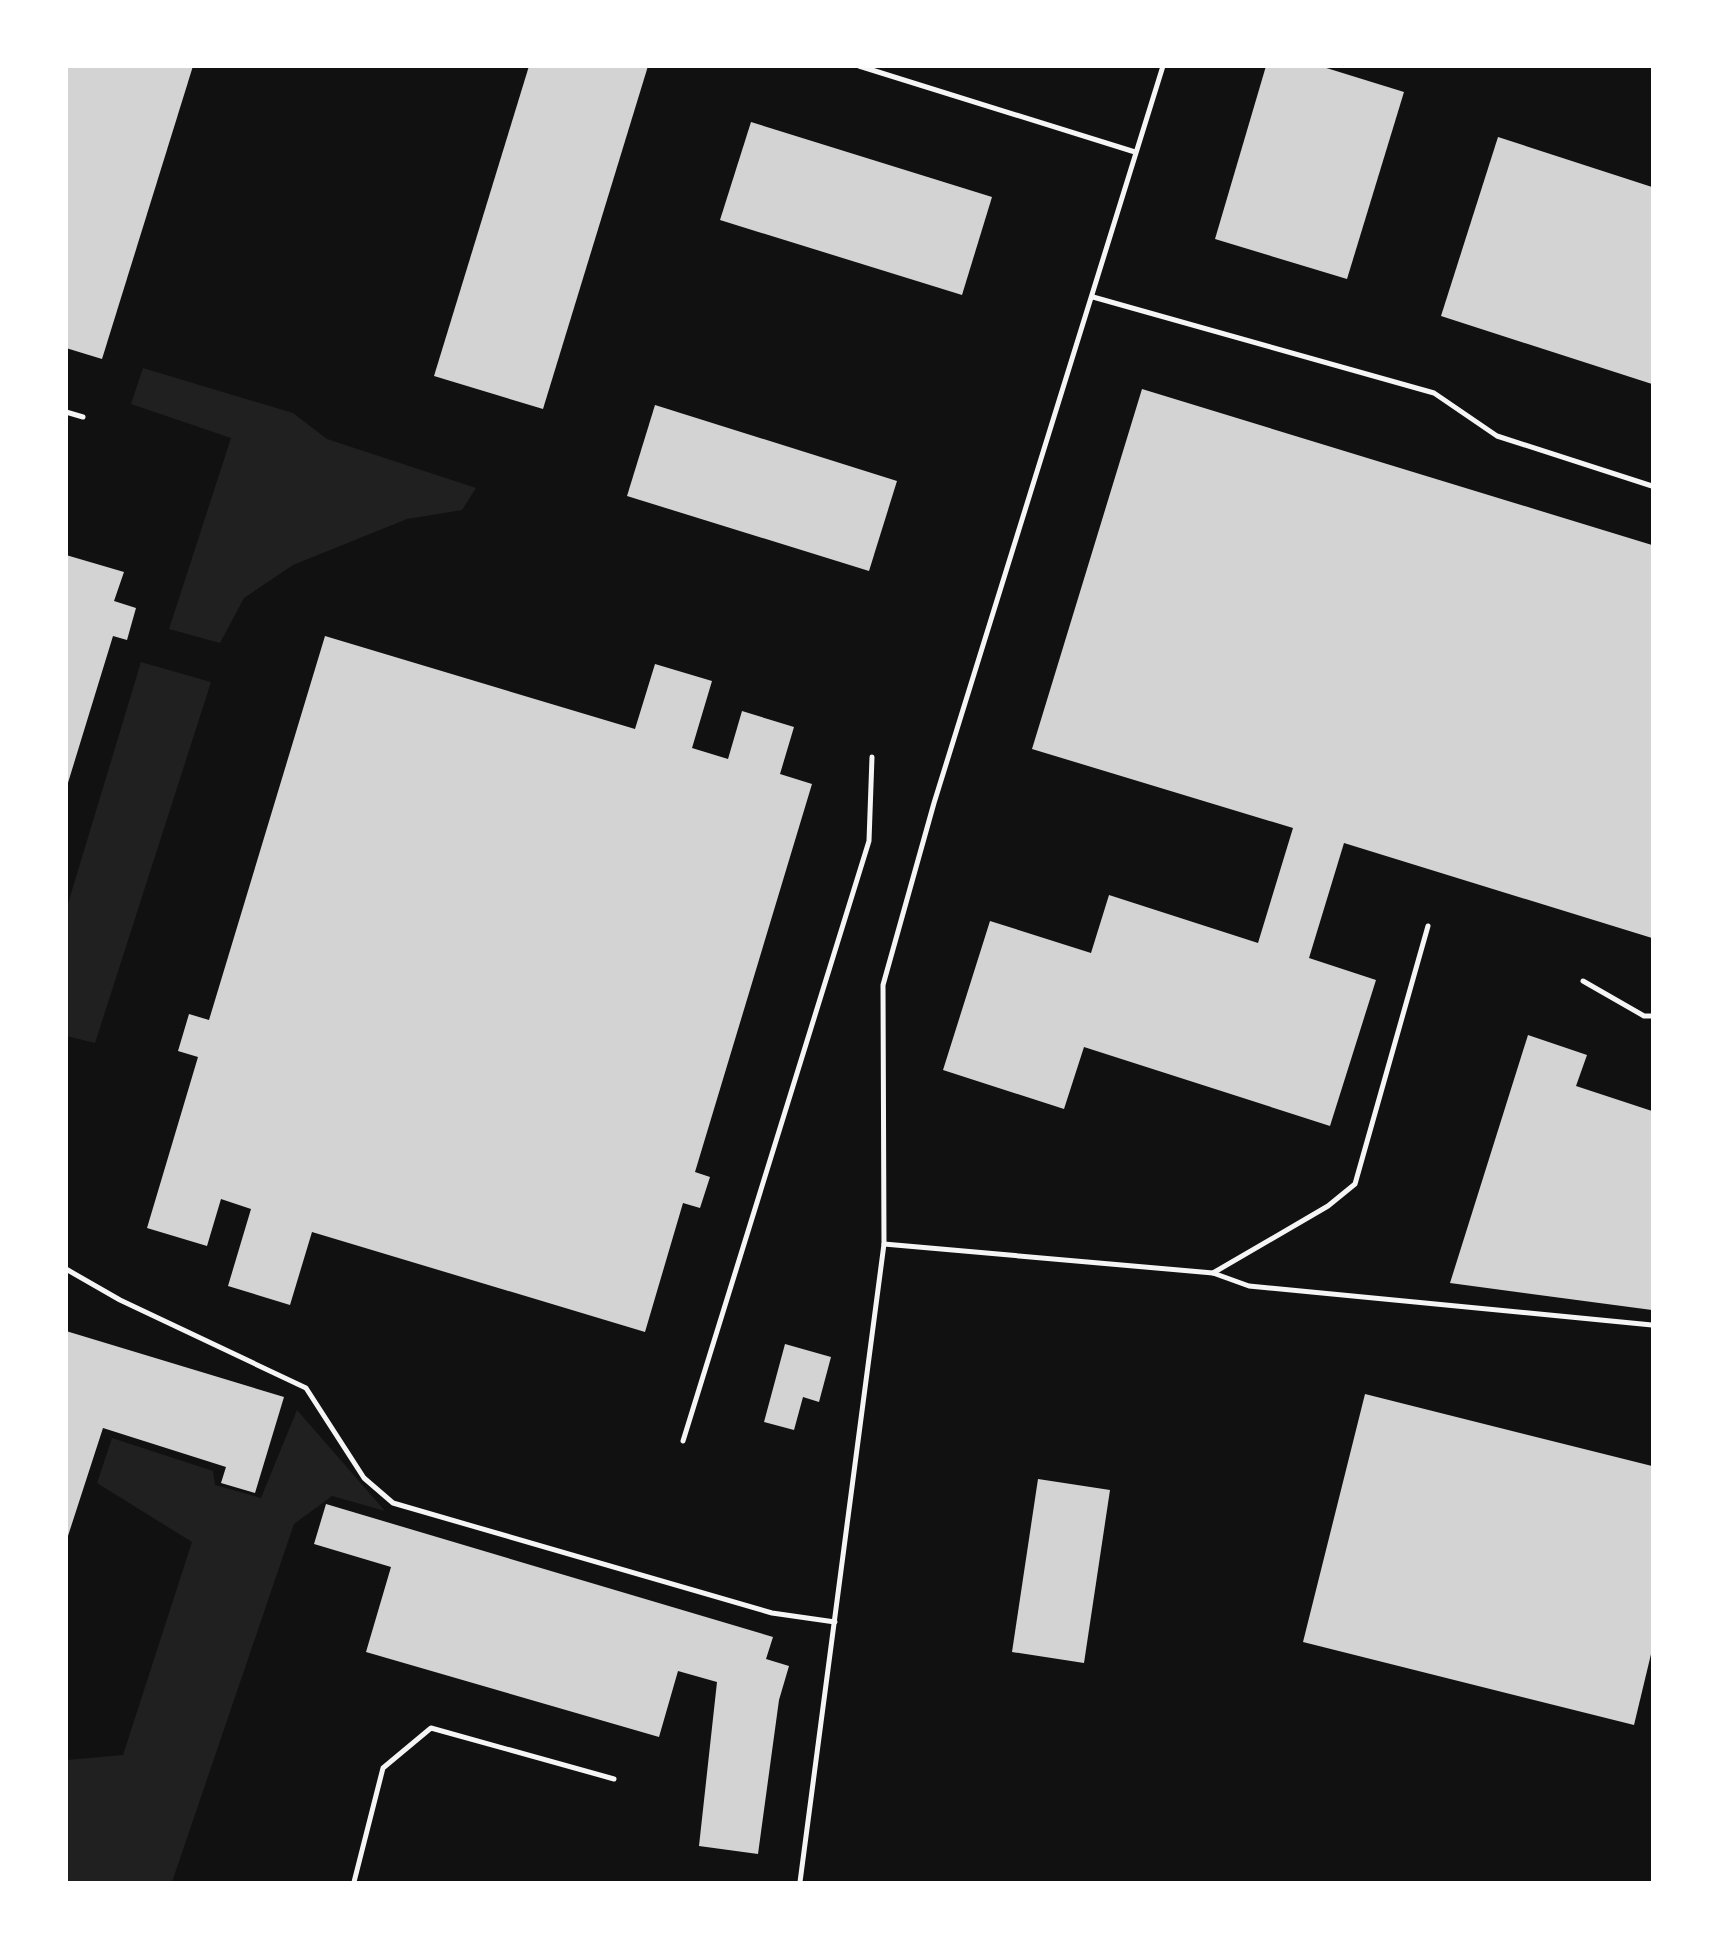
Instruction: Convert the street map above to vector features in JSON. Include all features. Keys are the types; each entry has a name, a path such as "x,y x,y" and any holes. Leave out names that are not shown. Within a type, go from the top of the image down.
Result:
{"lane":[{"path":"859,66 1135,152"},
{"path":"800,1882 884,1244 883,985 934,803 1163,66"},
{"path":"1093,298 1434,393 1497,436 1653,486"},
{"path":"66,412 83,417"},
{"path":"683,1441 869,841 872,757"},
{"path":"1213,1273 1328,1206 1355,1184 1428,926"},
{"path":"1583,981 1644,1016 1653,1016"},
{"path":"884,1244 1213,1273 1249,1286 1653,1325"},
{"path":"66,1269 120,1300 306,1388 364,1478 393,1503 772,1614 835,1622"},
{"path":"354,1882 383,1768 431,1728 614,1779"}],"shaded area":[{"path":"143,368 293,413 327,439 476,488 462,510 407,519 293,565 244,598 220,643 169,629 231,438 131,404"},
{"path":"141,662 211,682 95,1043 67,1036 67,907"},
{"path":"297,1410 385,1511 332,1496 294,1524 172,1882 67,1882 67,1760 123,1755 192,1542 97,1483 112,1438 213,1471 215,1485 261,1498"}],"building":[{"path":"66,66 193,66 102,359 66,348"},
{"path":"529,66 648,66 543,409 434,376"},
{"path":"1266,66 1320,66 1404,92 1347,279 1215,239"},
{"path":"751,122 992,197 962,295 720,220"},
{"path":"1498,137 1652,187 1652,384 1441,316"},
{"path":"1142,389 1652,545 1652,938 1344,843 1309,958 1376,980 1330,1126 1084,1047 1064,1109 943,1070 990,921 1091,953 1109,895 1258,943 1293,828 1032,749"},
{"path":"655,405 897,481 869,571 627,496"},
{"path":"66,555 124,572 114,601 136,608 127,640 113,636 67,786"},
{"path":"325,636 635,729 655,664 712,681 692,748 728,759 742,711 794,727 780,774 812,784 695,1172 710,1177 700,1208 683,1203 645,1332 312,1232 290,1305 228,1286 251,1209 221,1199 207,1246 147,1228 198,1057 178,1051 189,1014 209,1020"},
{"path":"1528,1035 1587,1055 1576,1086 1652,1111 1652,1310 1450,1283"},
{"path":"66,1331 284,1397 255,1493 221,1483 226,1467 103,1428 66,1542"},
{"path":"785,1344 831,1357 819,1402 803,1397 794,1430 764,1422"},
{"path":"1365,1394 1652,1466 1652,1650 1634,1725 1303,1642"},
{"path":"1038,1479 1110,1490 1084,1663 1012,1652"},
{"path":"326,1504 773,1637 766,1659 789,1666 779,1700 758,1854 699,1846 717,1682 678,1671 659,1737 366,1652 391,1567 314,1544"}]}
